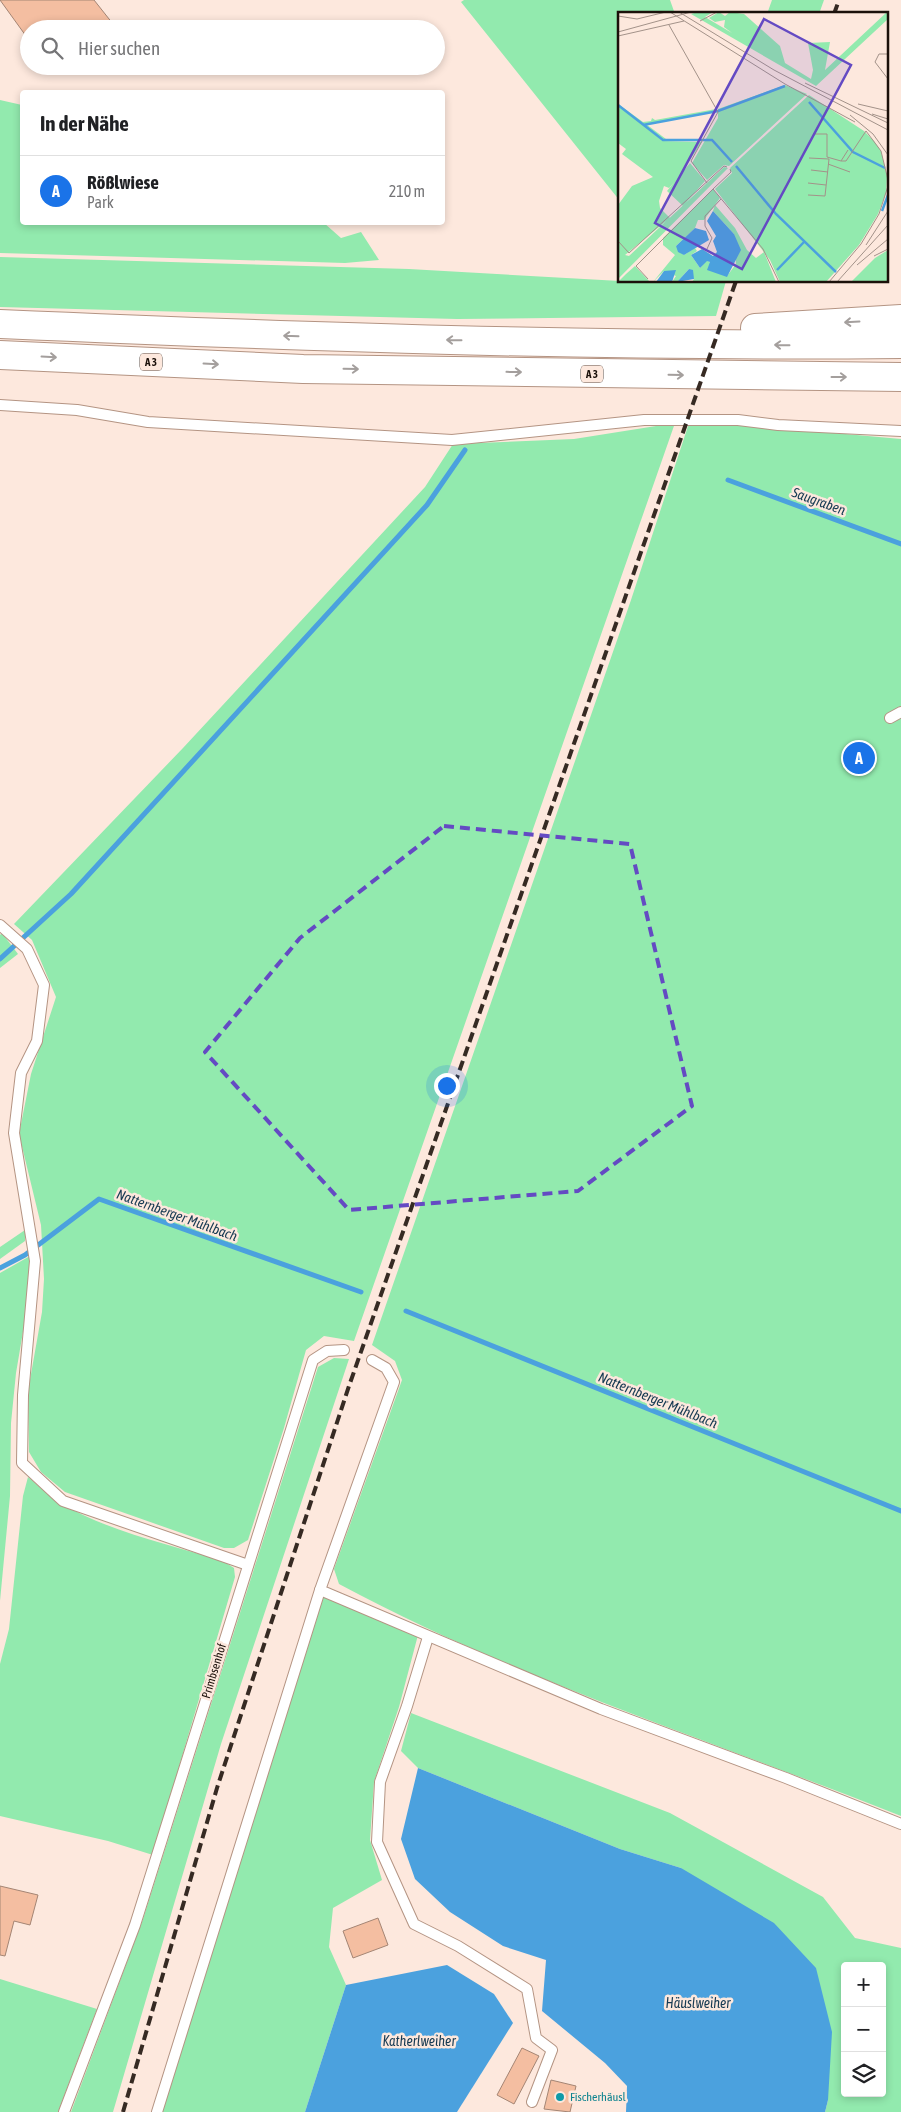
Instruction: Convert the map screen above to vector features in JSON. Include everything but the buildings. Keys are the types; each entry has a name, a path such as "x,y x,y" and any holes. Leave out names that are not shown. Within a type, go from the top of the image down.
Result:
{"highway":[{"path":"608,342 640,330 736,329 901,320"},
{"path":"0,324 343,338 901,344"},
{"name":"A 3","path":"0,355 312,369 895,381"}],"lane":[{"path":"0,406 77,410 148,422 452,440 644,420 738,420 778,425 901,431"},
{"path":"890,718 901,712"},
{"path":"3,927 27,949 44,985 37,1041 21,1073 14,1133 35,1261 24,1394 22,1463 63,1501 248,1565"},
{"name":"Primbsenhof","path":"64,2112 135,1925 313,1360 327,1351 344,1350"},
{"path":"156,2112 320,1590 394,1382 386,1368 372,1360"},
{"path":"320,1590 601,1709 786,1778 901,1824"},
{"path":"428,1637 407,1706 380,1782 377,1842 414,1924 458,1946 527,1989 536,2038 552,2050 532,2102"}],"highlighted area":[{"path":"444,826 630,844 692,1106 578,1191 349,1210 205,1052 300,938"}],"green space":[{"path":"464,0 670,0 674,12 618,12 618,198 461,2"},
{"path":"772,0 824,0 820,12 768,12"},
{"path":"0,100 20,105 20,225 326,225 341,238 361,232 379,260 345,263 0,253"},
{"path":"0,257 409,269 618,282 726,282 716,316 457,319 0,307"},
{"path":"690,420 901,439 901,1816 617,1708 476,1650 339,1584 334,1569 402,1380 395,1361 372,1345 631,600"},
{"path":"675,423 354,1341 324,1336 306,1350 284,1428 248,1540 234,1548 224,1548 65,1492 41,1472 29,1452 28,1391 42,1312 44,1279 41,1225 19,1134 31,1074 56,997 32,940 14,924 183,748 425,487 453,444 574,439"},
{"path":"2,933 18,954 0,968 0,935"},
{"path":"25,1230 25,1241 0,1259 0,1247"},
{"path":"30,1256 27,1308 16,1373 11,1423 10,1496 0,1601 0,1273"},
{"path":"334,1358 349,1359 221,1744 113,2112 71,2112 143,1919 318,1367"},
{"path":"28,1477 54,1499 95,1520 116,1529 223,1561 234,1568 235,1577 153,1855 108,1841 0,1816 0,1664 9,1629 23,1496"},
{"path":"320,1590 418,1635 399,1707 374,1782 370,1840 382,1880 333,1908 329,1947 346,1985 305,2112 157,2112"},
{"path":"411,1713 670,1813 823,1897 855,1938 901,1948 901,2112 825,2112 828,2100 681,1868 620,1849 418,1768 401,1751"},
{"path":"0,1979 97,2009 58,2112 0,2112"}],"water":[{"name":"Häuslweiher","path":"418,1768 620,1849 681,1868 774,1923 816,1968 832,2032 828,2100 825,2112 626,2112 627,2086 605,2063 542,2011 546,1960 503,1946 450,1912 415,1879 401,1839"},
{"name":"Katherlweiher","path":"447,1965 494,1994 513,2023 457,2112 305,2112 346,1985"}],"waterway":[{"path":"0,959 71,894 427,505 465,450"},
{"name":"Saugraben","path":"728,480 901,544"},
{"name":"Natternberger Mühlbach","path":"0,1268 25,1255 99,1199 361,1292"},
{"name":"Natternberger Mühlbach","path":"406,1311 901,1511"}],"railway":[{"path":"835,12 839,0"},
{"path":"123,2112 217,1788 349,1386 736,282"}],"place":[{"name":"Rößlwiese","path":"859,758"},
{"name":"Fischerhäusl","path":"560,2097"}]}
